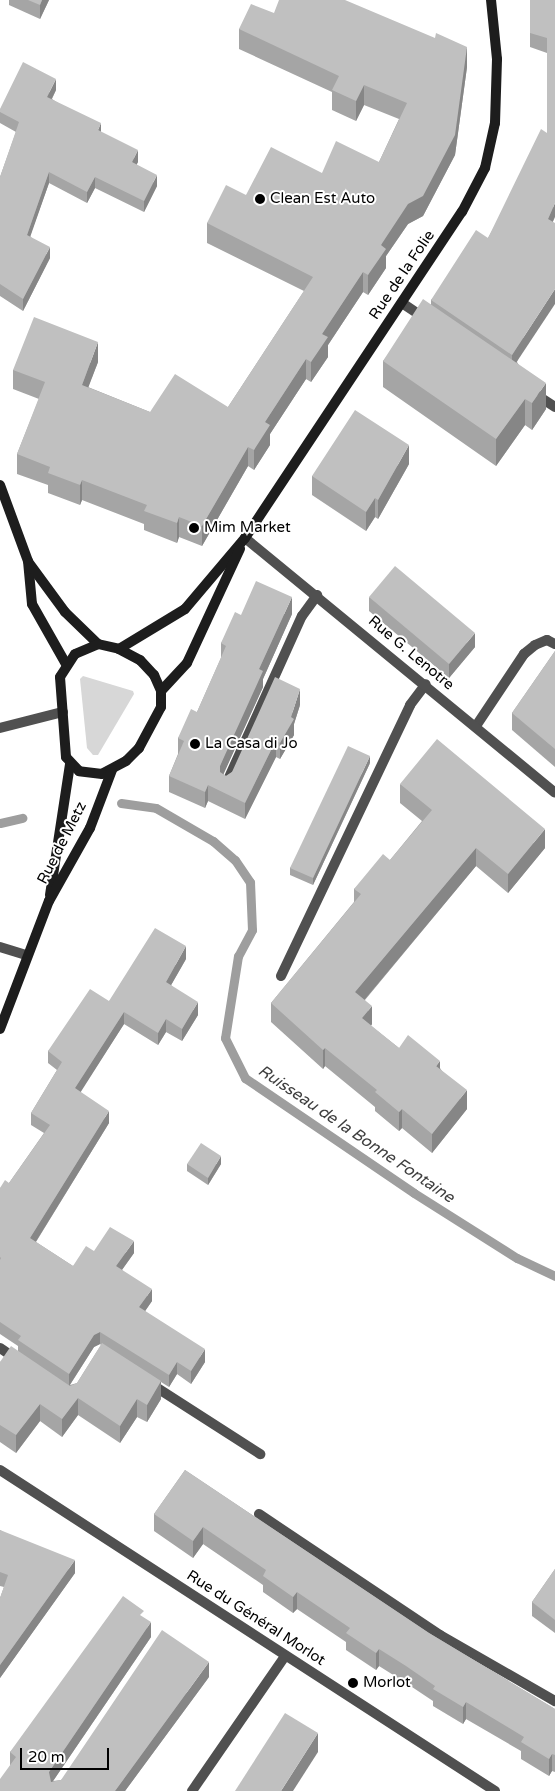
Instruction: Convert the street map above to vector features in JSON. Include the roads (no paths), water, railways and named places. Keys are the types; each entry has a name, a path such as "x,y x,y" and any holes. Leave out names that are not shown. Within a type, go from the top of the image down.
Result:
{"street":[{"name":"Rue de la Folie","path":"119,649 185,609 245,538 462,212 478,183 492,147 497,59 491,0"},
{"path":"402,303 434,325"},
{"path":"523,385 555,407"},
{"path":"1,492 28,561 65,612 98,644 119,649 140,660 154,675 161,691 161,707 148,735 126,761 112,770 91,772 79,770 70,764 66,757 60,677 66,664 80,650 98,644"},
{"name":"Rue de la Folie","path":"161,691 187,663 245,538"},
{"name":"Rue G. Lenotre","path":"245,538 426,684 555,793"},
{"path":"28,561 32,604 66,664"},
{"path":"226,785 302,616 317,595"},
{"path":"476,726 524,654 535,645 547,640 555,644"},
{"path":"281,976 410,705 426,684"},
{"path":"0,728 63,712"},
{"name":"Rue de Metz","path":"49,901 70,764"},
{"name":"Rue de Metz","path":"0,1029 49,901 90,828 112,770"},
{"path":"0,947 27,955"},
{"path":"0,1348 31,1369"},
{"path":"142,1378 260,1454"},
{"name":"Rue du Général Morlot","path":"0,1470 495,1791"},
{"path":"259,1514 440,1635 555,1701"},
{"path":"192,1791 285,1656"}],"waterway":[{"name":"Ruisseau de la Bonne Fontaine","path":"121,803 156,808 213,841 235,860 250,882 252,930 238,956 225,1038 245,1078 414,1193 517,1258 555,1276"},
{"name":"Ruisseau de la Bonne Fontaine","path":"0,823 22,818"}],"place":[{"name":"Clean Est Auto","path":"260,199"},
{"name":"Mim Market","path":"194,528"},
{"name":"La Casa di Jo","path":"195,744"},
{"name":"Morlot","path":"353,1683"}]}
